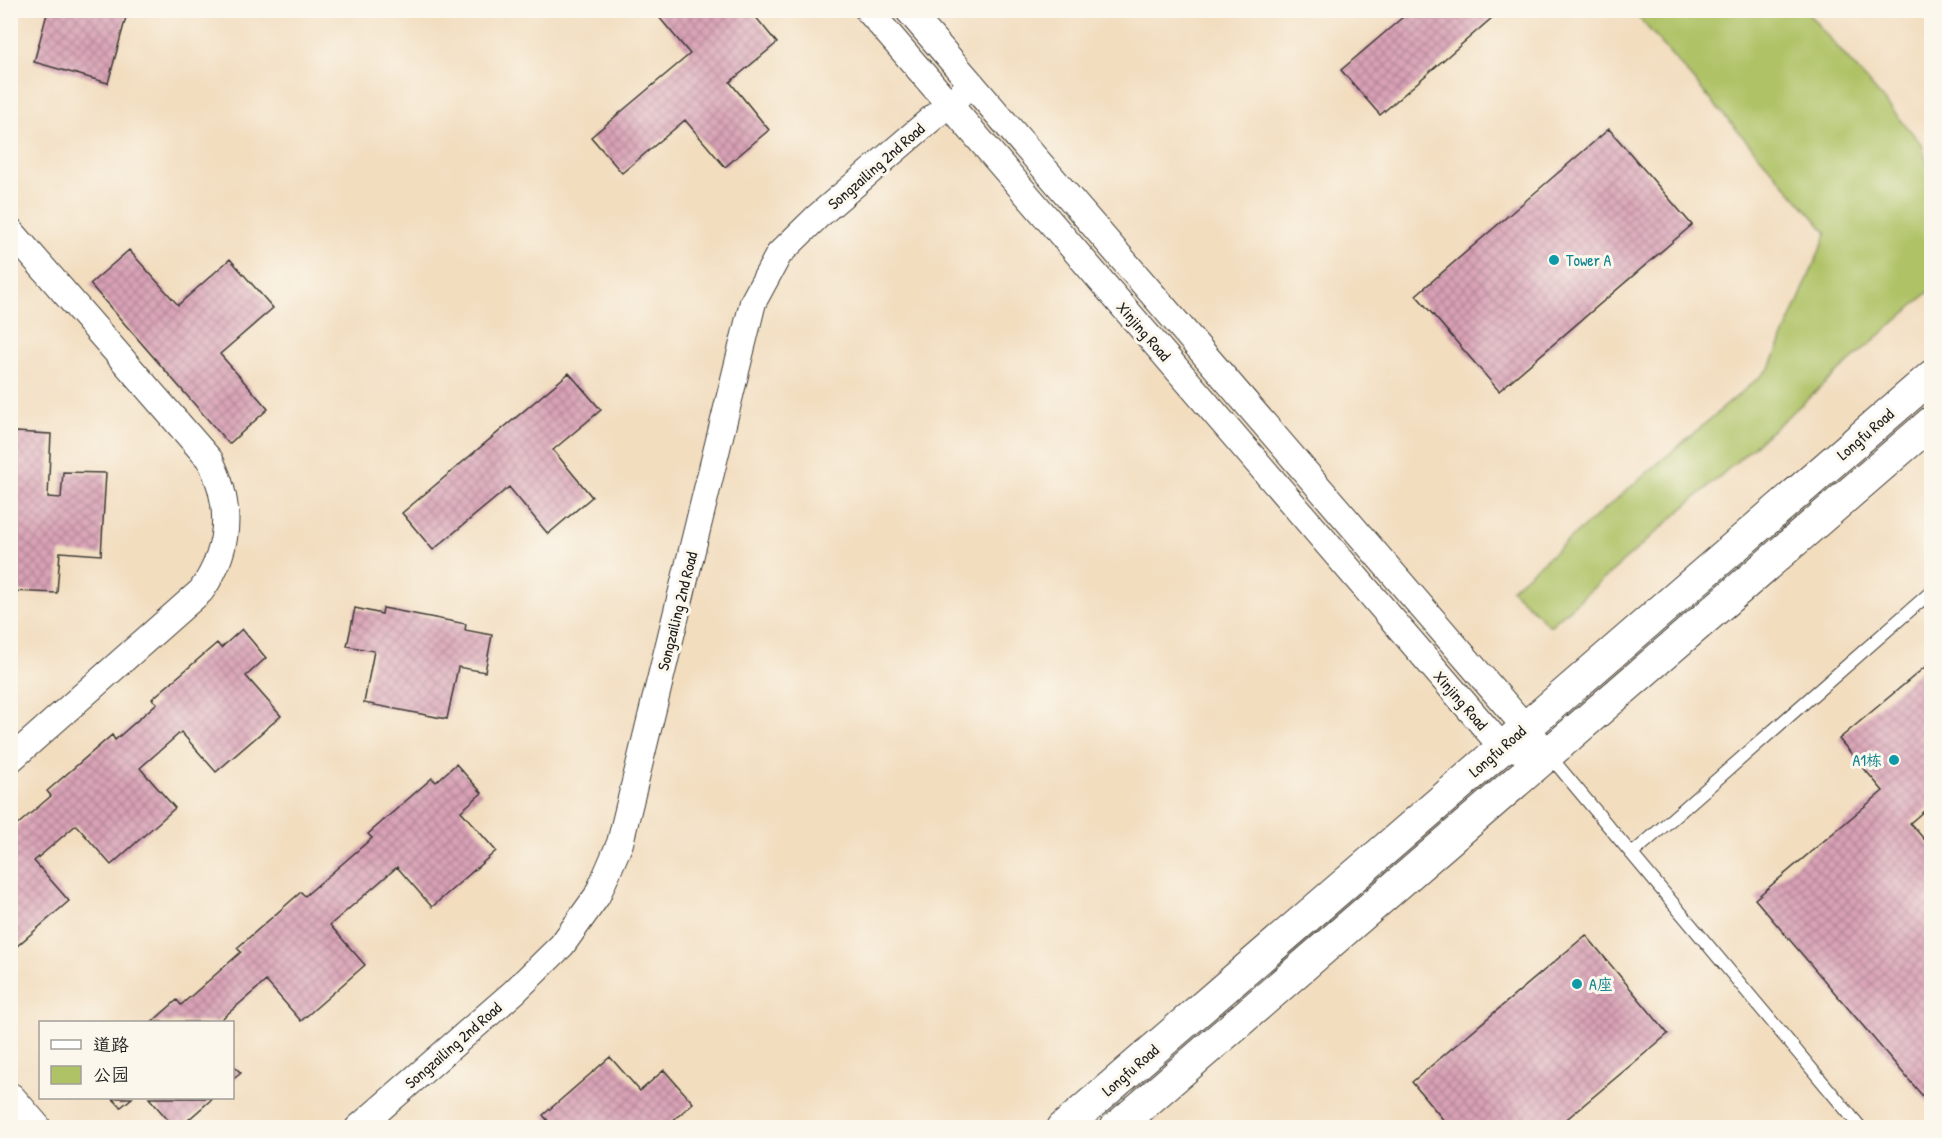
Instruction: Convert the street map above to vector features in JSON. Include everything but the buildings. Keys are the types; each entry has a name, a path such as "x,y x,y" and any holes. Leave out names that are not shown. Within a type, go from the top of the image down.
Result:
{"street":[{"name":"Xinjing Road","path":"868,10 1502,747"},
{"name":"Xinjing Road","path":"908,10 1548,754"},
{"name":"Songzailing 2nd Road","path":"358,1128 538,969 562,945 597,896 620,843 753,302 779,254 817,217 972,84"},
{"path":"10,230 210,460 225,498 227,517 226,537 220,556 212,575 201,591 10,760"},
{"name":"Longfu Road","path":"1063,1128 1932,376"},
{"name":"Longfu Road","path":"1116,1128 1932,422"},
{"path":"1502,747 1548,754"},
{"path":"10,1099 35,1128"}],"lane":[{"path":"1632,854 1932,591"},
{"path":"1548,754 1861,1128"}],"green space":[{"path":"1633,11 1806,11 1922,144 1931,180 1931,290 1550,626 1511,589 1770,368 1827,233"}],"place":[{"name":"Tower A","path":"1554,260"},
{"name":"A1栋","path":"1894,760"},
{"name":"A座","path":"1577,984"}]}
